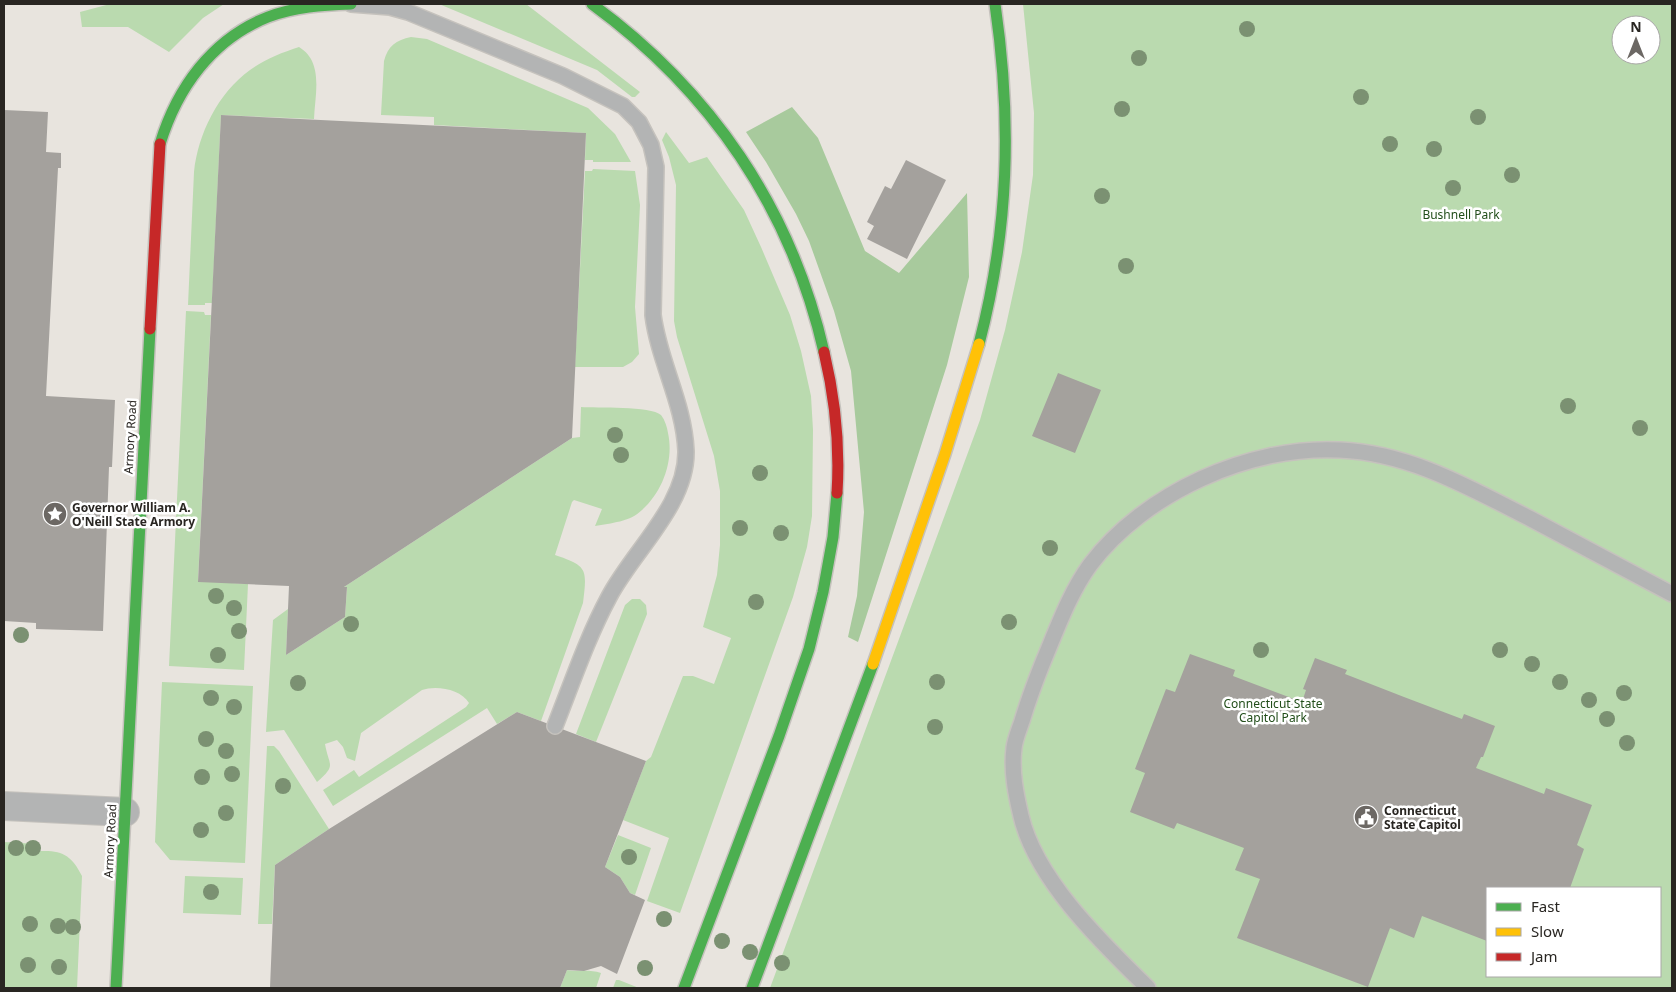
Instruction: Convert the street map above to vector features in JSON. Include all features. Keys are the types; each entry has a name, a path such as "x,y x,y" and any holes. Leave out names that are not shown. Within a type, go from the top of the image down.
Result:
{"main road":[{"name":"Armory Road","path":"116,988 157,164 163,133 169,116 192,78 218,47 230,37 268,16 307,7 352,4"},
{"path":"592,4 652,51 679,80 717,124 759,186 792,249 816,316 834,396 839,460 838,500 834,535 821,602 802,672 780,736 684,988"},
{"path":"752,988 880,647 950,438 984,325 999,246 1006,153 1006,105 1003,64 995,4"}],"street":[{"path":"4,806 125,812"}],"lane":[{"path":"352,4 390,7 408,12 563,76 627,110 639,122 654,154 657,178 653,315 662,358 681,411 686,452 684,472 672,504 609,596 598,619 556,726"},
{"path":"1148,988 1080,917 1044,871 1022,819 1015,788 1013,760 1014,745 1031,691 1057,628 1079,582 1090,565 1114,537 1148,509 1188,485 1231,467 1256,460 1300,451 1341,450 1374,454 1412,463 1468,486 1672,594"}],"green space":[{"path":"110,4 224,4 203,18 169,52 128,27 82,27 80,12"},
{"path":"439,4 526,4 640,92 635,97 632,97 597,70"},
{"path":"1023,4 1672,4 1672,988 770,988 980,420 1005,330 1022,252 1033,175 1034,113"},
{"path":"411,37 427,39 588,108 615,134 631,162 593,162 593,160 585,160 586,133 434,125 434,117 381,115 384,61 393,44"},
{"path":"299,47 307,53 315,70 314,119 221,115 212,303 188,305 194,172 196,158 205,129 219,102 239,79 261,63"},
{"path":"792,107 818,138 865,251 899,273 967,193 969,277 947,365 858,642 848,637 857,596 864,512 851,371 834,311 809,241 766,162 746,132"},
{"path":"666,132 689,163 707,157 744,210 790,315 801,351 811,396 813,430 812,516 807,547 793,597 680,913 647,901 669,838 623,820 646,761 651,757 683,676 693,676 714,684 731,638 703,627 717,575 720,545 720,491 714,456 677,337 674,321 676,185 669,157 662,140"},
{"path":"593,169 635,171 640,205 635,307 639,354 632,362 623,367 575,367 585,171 592,171"},
{"path":"186,311 204,312 205,315 211,315 198,581 248,584 244,670 169,666"},
{"path":"581,407 646,410 661,415 668,431 668,464 656,494 642,510 632,517 595,526 602,509 574,500 572,502 555,555 574,562 583,570 585,583 583,603 541,721 517,712 497,724 487,708 333,806 323,790 354,770 359,777 466,707 469,703 460,694 448,689 434,688 422,690 361,733 355,761 347,758 343,747 337,740 325,744 330,765 327,772 317,782 284,730 266,732 273,620 288,609 286,655 345,617 347,588 344,587 572,438 580,437"},
{"path":"632,599 640,599 646,605 647,614 596,742 576,734 625,605"},
{"path":"162,682 253,686 245,863 170,860 155,842"},
{"path":"267,746 274,746 279,751 329,829 275,865 272,924 258,924"},
{"path":"618,835 651,848 635,895 630,893 620,877 605,867"},
{"path":"4,842 38,844 40,851 61,853 70,859 82,876 77,988 4,988"},
{"path":"185,876 243,878 241,915 183,913"},
{"path":"567,970 601,973 596,988 560,988"},
{"path":"616,980 619,980 639,988 613,988"}],"building":[{"path":"4,110 48,112 46,152 61,153 61,168 58,168 46,396 115,400 112,467 109,467 103,631 36,629 36,623 4,621"},
{"path":"221,115 586,133 572,438 344,587 347,587 345,617 286,655 289,586 198,582"},
{"path":"906,160 946,180 907,259 867,239 874,226 867,222 885,186 891,189"},
{"path":"1058,373 1101,390 1075,453 1032,436"},
{"name":"Connecticut State Capitol","path":"1190,654 1235,670 1233,676 1302,702 1306,690 1303,689 1315,658 1347,670 1345,674 1462,719 1464,714 1495,726 1483,757 1481,757 1476,768 1544,794 1546,788 1592,805 1577,845 1584,849 1570,887 1486,887 1486,941 1422,916 1414,938 1390,928 1368,987 1237,938 1260,879 1235,870 1244,848 1177,823 1174,829 1130,812 1145,773 1135,769 1166,689 1175,692"},
{"path":"517,712 646,761 605,867 620,877 630,893 645,900 617,974 601,966 584,971 567,970 560,988 270,988 275,865 329,829"}],"traffic: fast":[{"path":"160,144 167,123 187,85 199,68 230,38 248,26 288,11 309,7 351,4"},
{"path":"592,4 635,38 674,75 709,114 740,157 767,202 791,249 809,299 824,352"},
{"path":"979,344 997,259 1005,175 1004,90 995,4"},
{"path":"116,988 150,329"},
{"path":"684,988 779,736 809,649 823,592 833,537 837,493"},
{"path":"752,988 873,664"}],"traffic: slow":[{"path":"873,664 945,454 979,344"}],"traffic: jam":[{"path":"150,329 160,144"},
{"path":"824,352 836,422 837,493"}],"place":[{"name":"Governor William A. O'Neill State Armory","path":"55,514"},
{"name":"Connecticut State Capitol","path":"1366,817"}],"park label":[{"name":"Bushnell Park","path":"1461,214"},
{"name":"Connecticut State Capitol Park","path":"1273,710"}]}
